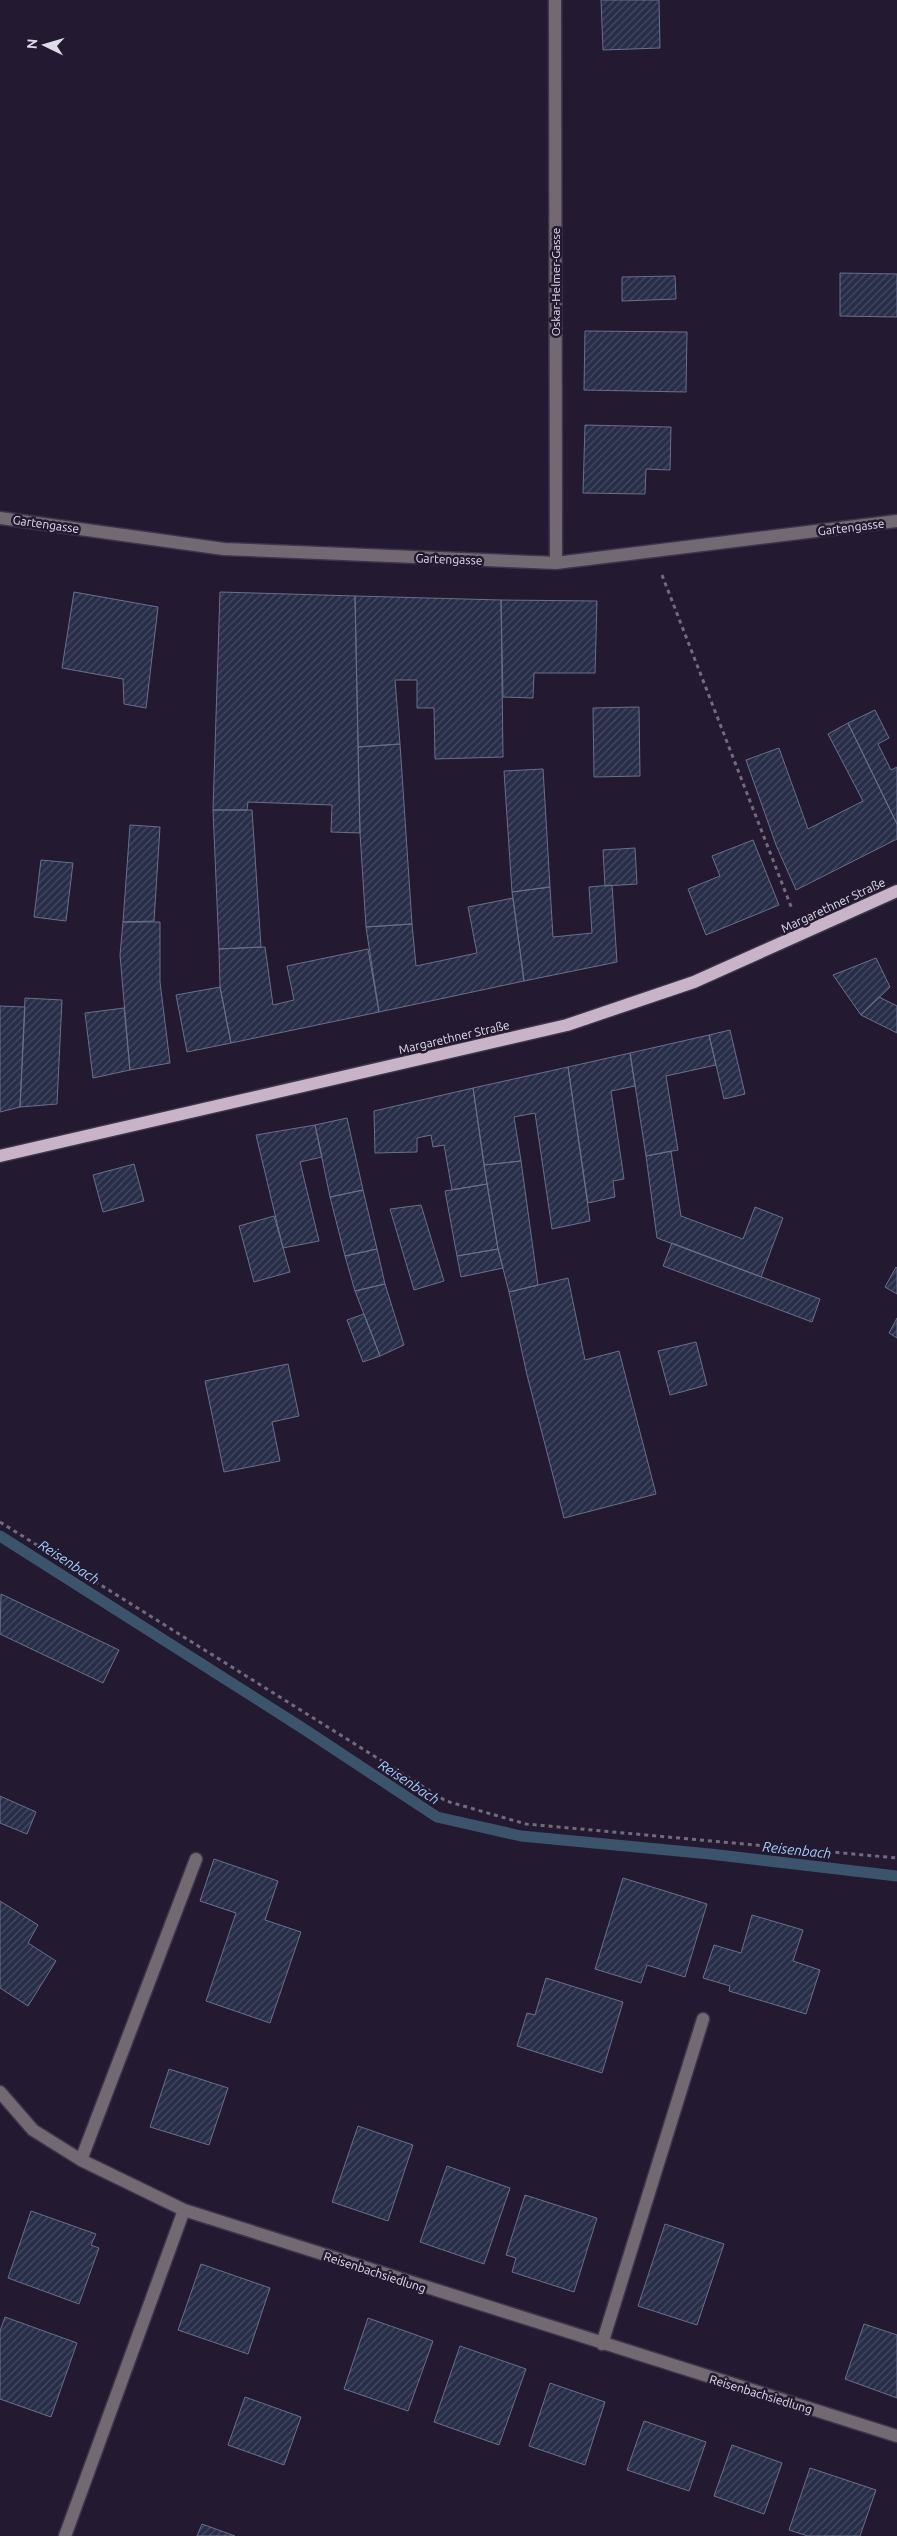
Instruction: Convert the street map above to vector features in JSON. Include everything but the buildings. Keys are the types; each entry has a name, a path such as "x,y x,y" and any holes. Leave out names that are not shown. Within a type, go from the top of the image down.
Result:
{"main road":[{"name":"Margarethner Straße","path":"0,1156 567,1025 694,982 897,891"}],"street":[{"name":"Oskar-Helmer-Gasse","path":"554,0 556,563"},
{"name":"Gartengasse","path":"0,518 224,550 556,563 897,521"},
{"path":"80,2160 196,1860"},
{"path":"602,2344 703,2019"},
{"name":"Reisenbachsiedlung","path":"0,2092 33,2130 80,2160 184,2210 897,2436"},
{"path":"65,2536 184,2210"}],"path":[{"path":"652,551 802,935"},
{"path":"0,1522 446,1801 526,1824 897,1858"}],"waterway":[{"name":"Reisenbach","path":"0,1536 307,1731 437,1817 521,1836 710,1854 897,1876"}]}
